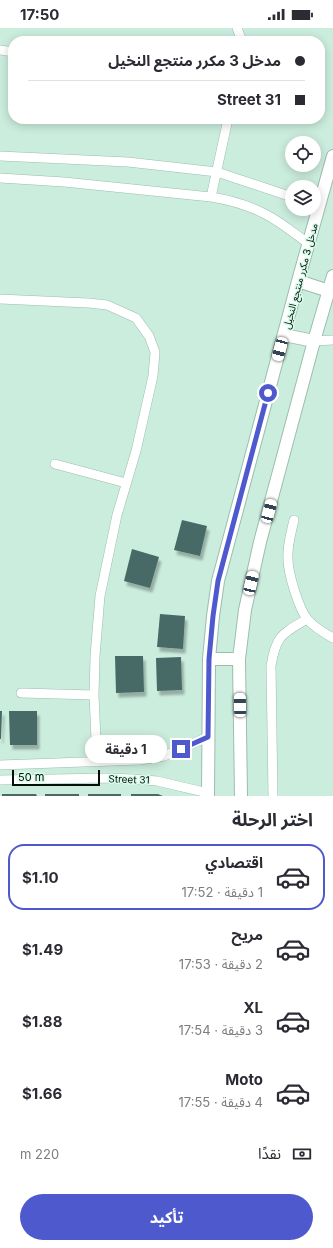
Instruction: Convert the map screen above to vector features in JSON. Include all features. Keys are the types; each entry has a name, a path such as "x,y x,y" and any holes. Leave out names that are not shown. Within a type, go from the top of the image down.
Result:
{"street":[{"path":"211,197 227,124"},
{"path":"0,156 128,162 217,172 285,195"},
{"name":"مدخل 3 مكرر منتجع النخيل","path":"321,191 333,156"},
{"path":"0,178 64,182 211,197 232,201 265,214 279,222 309,244"},
{"name":"مدخل 3 مكرر منتجع النخيل","path":"208,795 209,659 218,581 298,280 309,244 314,216"},
{"path":"242,796 240,659 245,610 260,542 314,341 331,292 333,276"},
{"path":"298,280 331,292"},
{"path":"0,300 88,302 107,305 136,318 149,336 155,352 153,376 136,451 117,515 100,596 95,656 94,694 97,762"},
{"path":"284,335 314,341 333,340"},
{"path":"55,464 126,483"},
{"path":"294,520 288,548 288,560 295,592 307,619 320,631 333,638"},
{"path":"273,796 271,666 274,650 279,638 291,628 307,619"},
{"path":"209,659 240,659"},
{"path":"21,693 94,694"},
{"name":"Street 31","path":"0,765 140,760 164,756 208,737"},
{"name":"Street 31","path":"0,780 107,778 156,780 208,795"}],"building":[{"path":"182,520 207,526 200,556 174,550"},
{"path":"132,549 159,557 150,588 124,581"},
{"path":"160,614 185,616 183,649 157,647"},
{"path":"115,656 143,656 144,692 116,693"},
{"path":"181,657 182,690 157,691 156,658"},
{"path":"0,711 2,711 1,739 0,739"},
{"path":"9,711 37,711 37,745 10,745"},
{"path":"2,794 36,794 37,796 2,796"},
{"path":"45,794 79,794 79,796 45,796"},
{"path":"88,794 121,794 121,796 88,796"},
{"path":"131,794 158,794 163,796 131,796"}],"route":[{"path":"181,749 208,737 209,659 218,581 268,393"}]}
